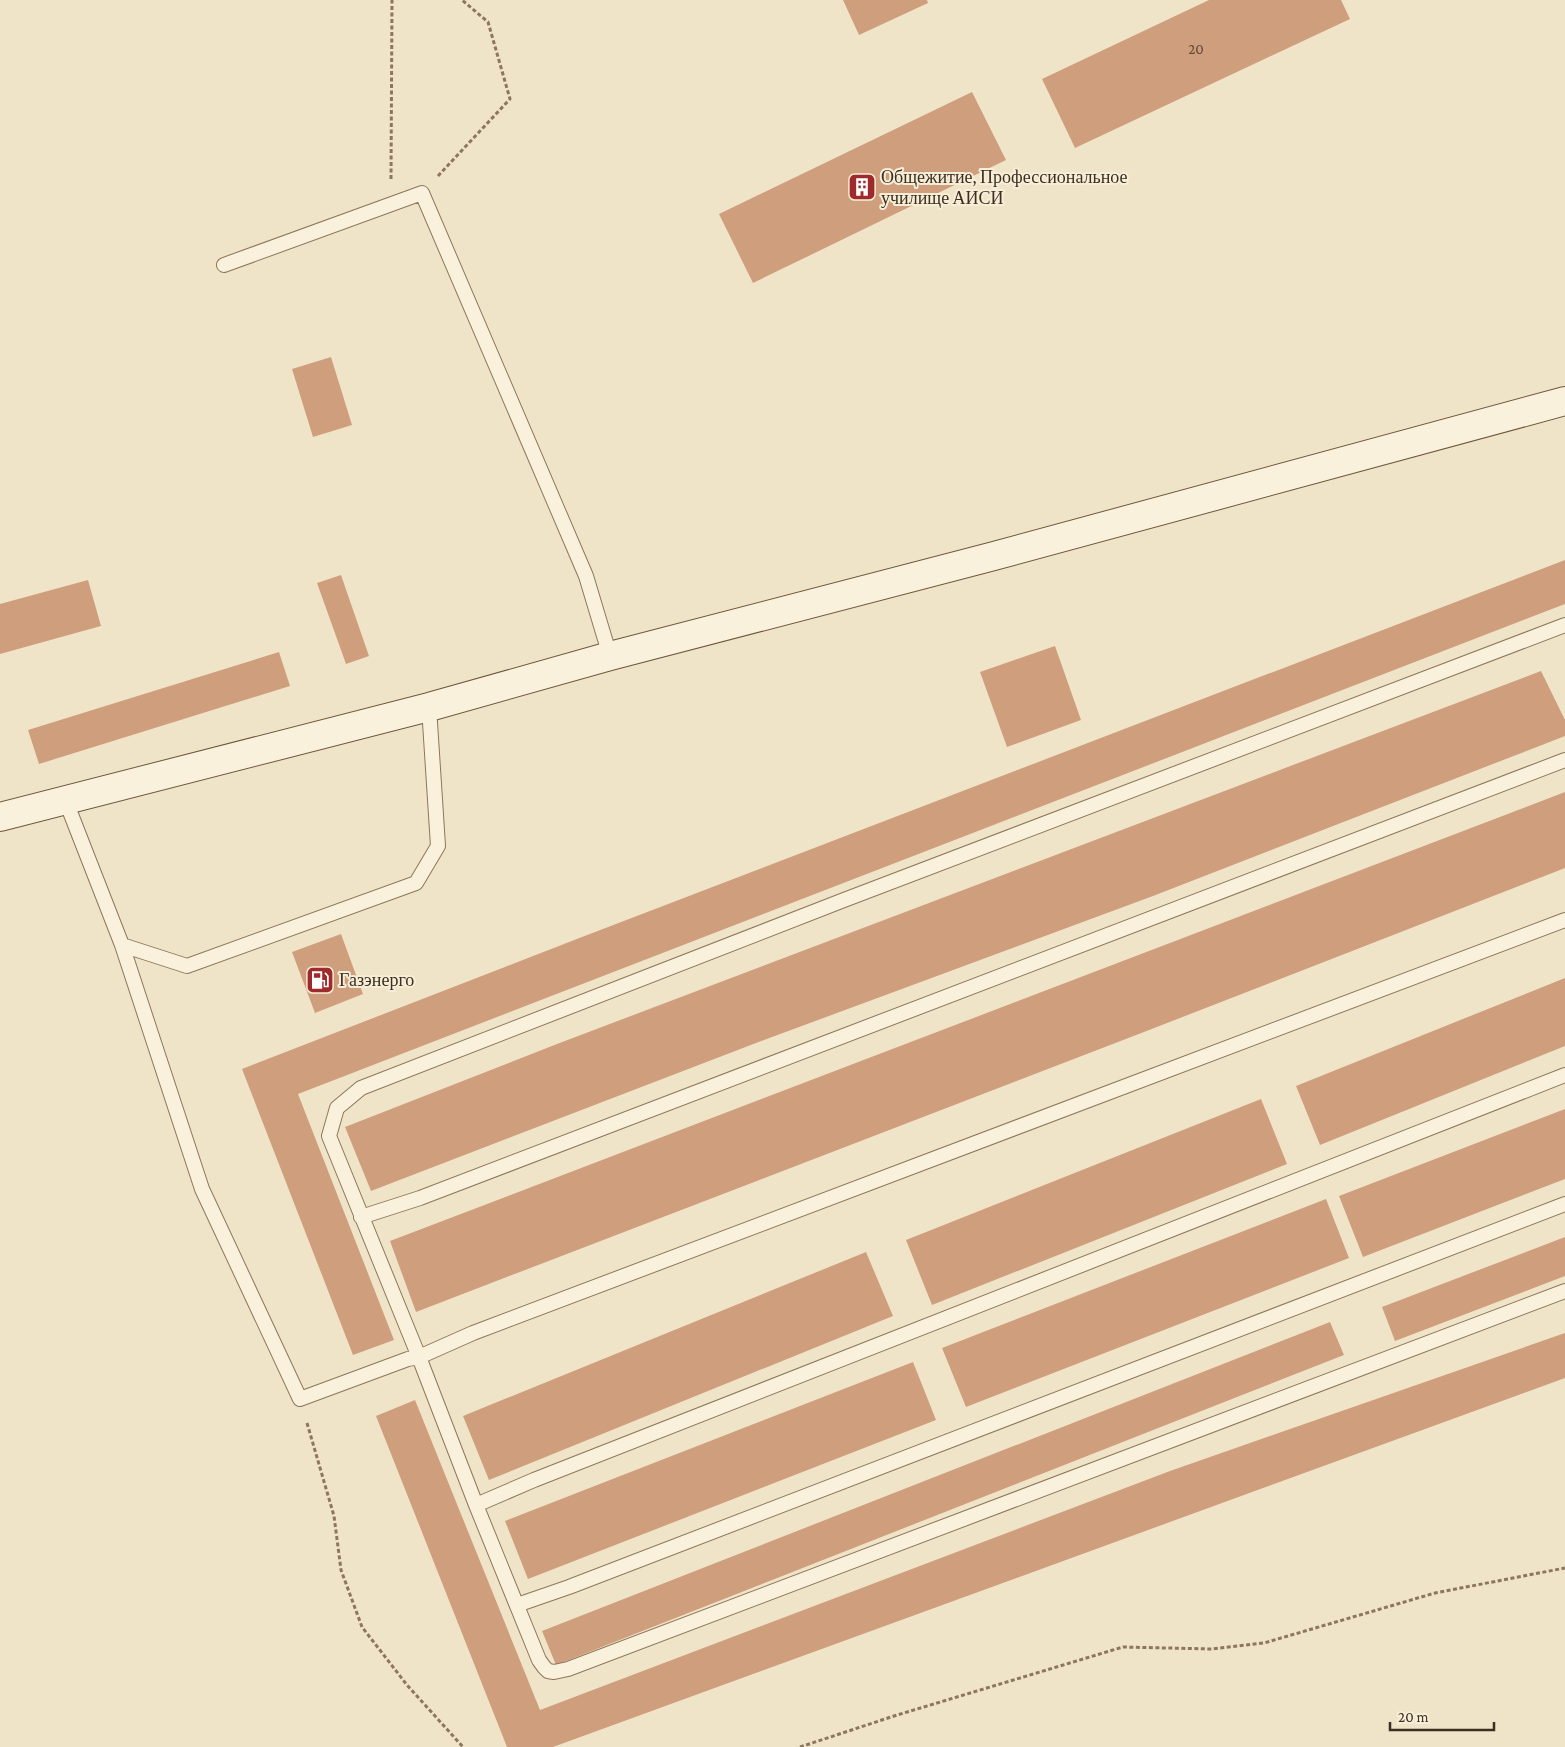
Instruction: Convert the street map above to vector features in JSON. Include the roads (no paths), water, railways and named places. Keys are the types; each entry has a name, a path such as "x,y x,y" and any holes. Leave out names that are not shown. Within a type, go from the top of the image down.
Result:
{"main road":[{"path":"0,817 429,707 610,656 1003,554 1565,401"}],"lane":[{"path":"224,266 422,193 586,576 610,656"},
{"path":"1565,625 844,900 361,1088 337,1108 329,1136 419,1357 516,1605 544,1667 548,1671 554,1672 561,1671 1565,1291"},
{"path":"122,945 186,966 416,883 438,846 429,707"},
{"path":"361,1217 420,1198 1565,760"},
{"path":"65,799 122,945 202,1188 300,1399 408,1359 419,1357 473,1333 1565,920"},
{"path":"476,1506 534,1480 1565,1075"},
{"path":"516,1605 578,1584 1565,1204"}],"place":[{"name":"Общежитие, Профессиональное училище АИСИ","path":"862,187"},
{"name":"Газэнерго","path":"320,980"}]}
